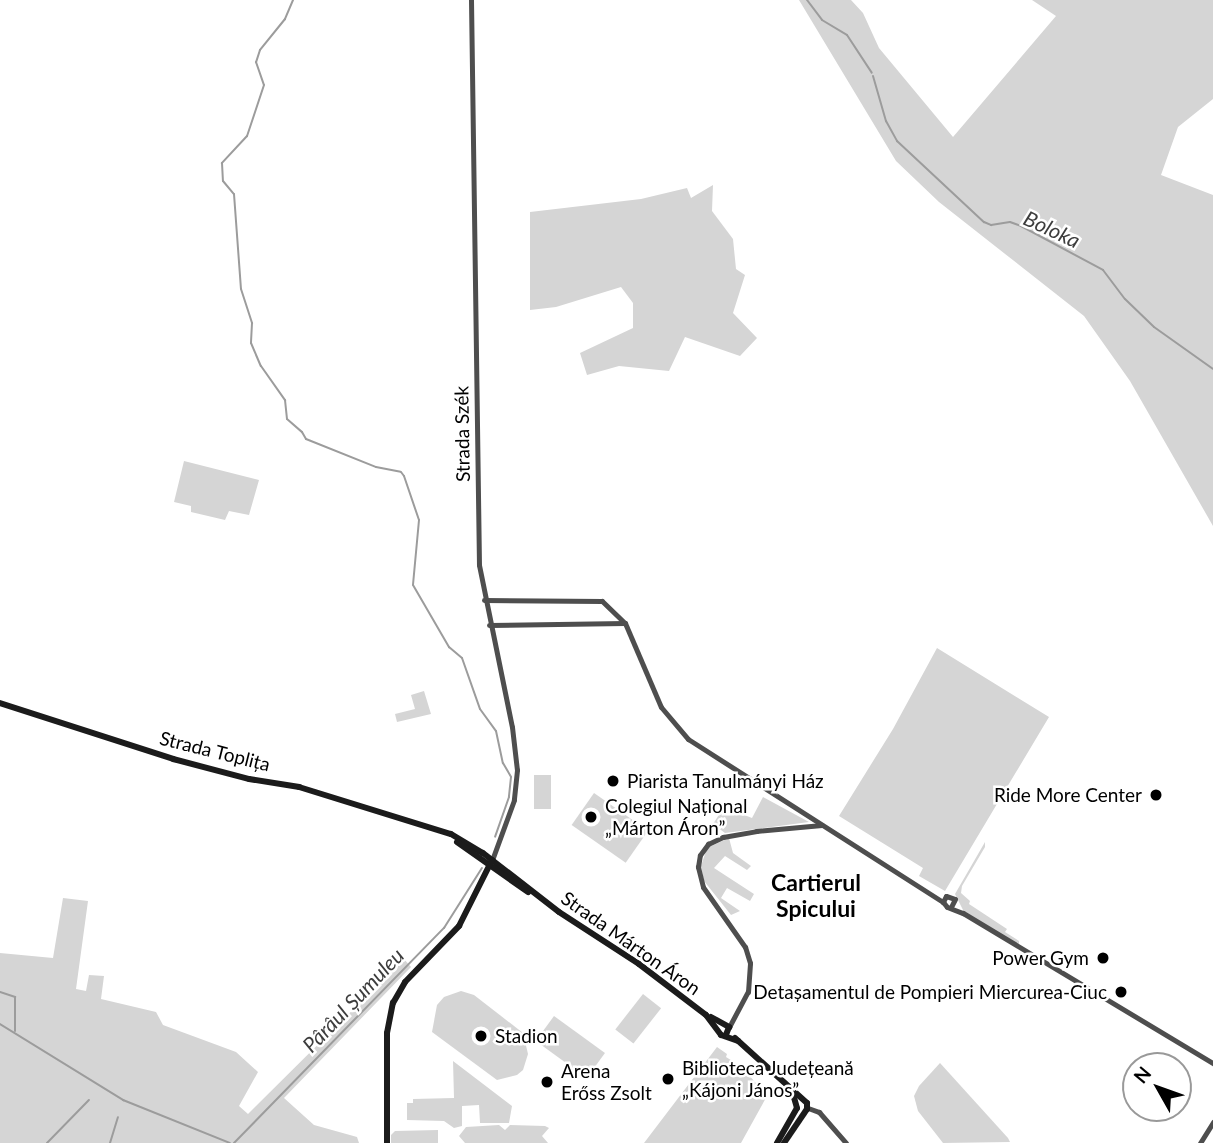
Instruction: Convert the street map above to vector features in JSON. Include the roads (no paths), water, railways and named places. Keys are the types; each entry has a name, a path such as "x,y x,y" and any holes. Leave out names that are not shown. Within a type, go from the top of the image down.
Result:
{"main road":[{"name":"Strada Toplița","path":"0,703 183,761 249,779 293,785 424,825 451,834 491,862"},
{"name":"Strada Márton Áron","path":"491,862 727,1029 789,1086 801,1106"},
{"path":"387,1143 387,1033 393,1003 410,977 456,930 491,862"},
{"name":"Strada Márton Áron","path":"706,1015 718,1031 727,1029"},
{"path":"777,1143 801,1106"},
{"path":"784,1143 801,1106"}],"street":[{"name":"Strada Szék","path":"471,0 479,560 484,600 512,727 517,770 514,800 491,862"},
{"path":"484,600 602,601 625,623 657,698 679,730 706,752 818,824 945,899 951,907 1213,1063"},
{"path":"489,625 625,623"},
{"path":"727,1029 748,992 750,963 745,947 703,887 698,874 700,855 708,844 723,837 818,824"},
{"path":"945,899 953,896 963,913"},
{"path":"951,907 956,902"},
{"path":"801,1106 819,1112 846,1143"},
{"path":"1199,1143 1213,1122"}],"waterway":[{"name":"Pârâul Șumuleu","path":"293,0 285,19 260,50 256,62 264,85 247,136 222,163 223,181 234,194 241,289 252,323 251,343 261,366 285,400 287,419 306,439 376,467 401,472 404,476 419,520 413,585 449,647 462,658 480,709 496,731 503,763 511,777 509,797 495,837"},
{"name":"Boloka","path":"807,0 822,20 847,35 872,73"},
{"name":"Boloka","path":"873,76 886,121 897,141 984,222 991,225 1010,222 1021,226 1103,270 1125,299 1154,327 1213,369"},
{"name":"Pârâul Șumuleu","path":"234,1143 444,928 482,868"},
{"path":"0,992 15,997 15,1031"},
{"path":"0,1024 123,1100 230,1143"},
{"path":"47,1143 89,1100"},
{"path":"110,1143 118,1117"}],"place":[{"name":"Piarista Tanulmányi Ház","path":"613,781"},
{"name":"Ride More Center","path":"1156,795"},
{"name":"Colegiul Național „Márton Áron”","path":"591,817"},
{"name":"Power Gym","path":"1103,958"},
{"name":"Detașamentul de Pompieri Miercurea-Ciuc","path":"1121,992"},
{"name":"Stadion","path":"481,1036"},
{"name":"Biblioteca Județeană „Kájoni János”","path":"668,1079"},
{"name":"Arena Erőss Zsolt","path":"547,1082"}],"district":[{"name":"Cartierul Spicului","path":"816,895"}]}
